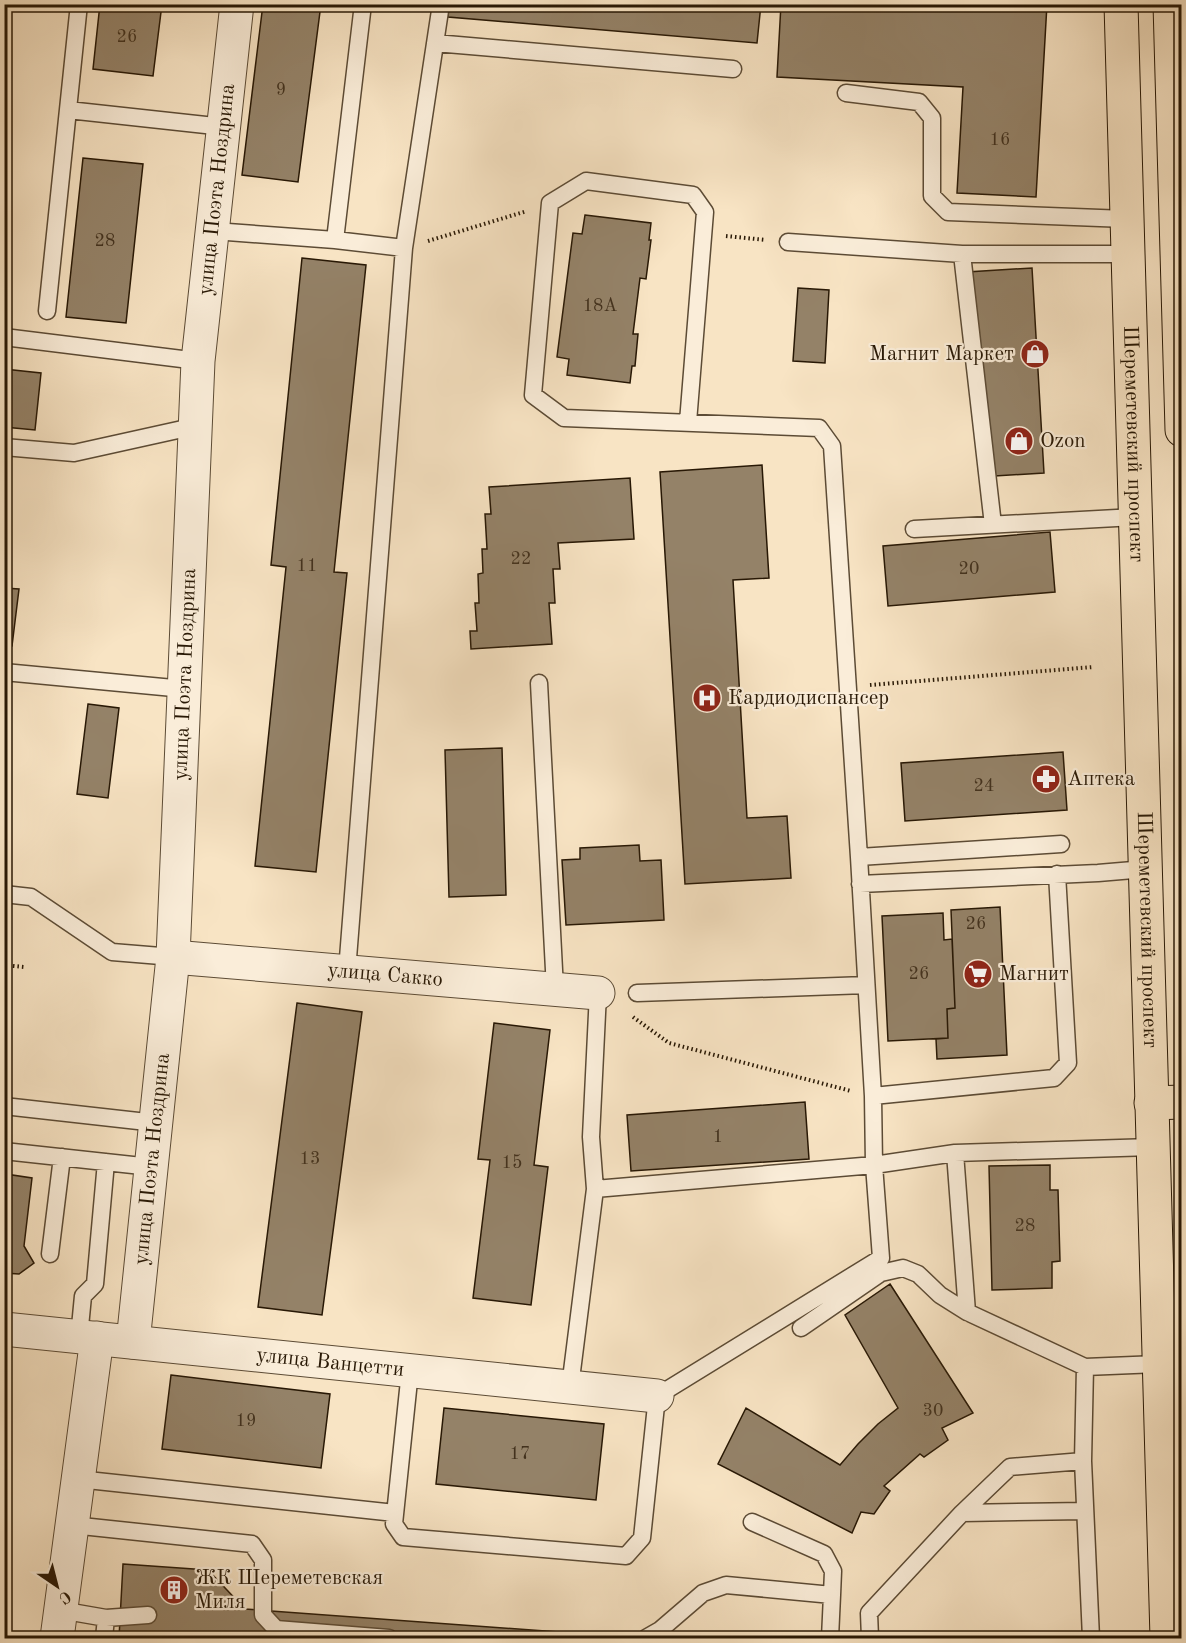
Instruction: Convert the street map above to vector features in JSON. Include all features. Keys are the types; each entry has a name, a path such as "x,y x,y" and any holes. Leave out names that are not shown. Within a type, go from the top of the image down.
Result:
{"main road":[{"name":"Шереметевский проспект","path":"1121,4 1145,869 1166,1102 1152,1147 1170,1363 1167,1638"},
{"path":"1170,4 1182,430"}],"street":[{"name":"улица Поэта Ноздрина","path":"133,1342 173,957 198,361 237,4"},
{"name":"улица Сакко","path":"173,957 598,993"},
{"name":"улица Ванцетти","path":"4,1329 657,1396"},
{"path":"58,1624 78,1479 88,1338"}],"lane":[{"path":"47,311 79,4"},
{"path":"335,240 363,4"},
{"path":"347,972 404,248 441,4"},
{"path":"435,43 733,69"},
{"path":"846,93 919,102 932,118 932,196 948,212 1126,219"},
{"path":"68,110 224,127"},
{"path":"410,1371 394,1524 403,1537 626,1556 642,1538 657,1396 880,1258 859,856 831,446 819,428 564,418 532,394 550,203 586,180 693,195 705,212 688,422"},
{"path":"214,231 335,240 404,248"},
{"path":"788,242 962,254 1127,254"},
{"path":"962,254 993,525"},
{"path":"4,337 198,361"},
{"path":"4,447 74,453 196,426"},
{"path":"914,529 1135,517"},
{"path":"4,672 184,689"},
{"path":"539,683 555,989"},
{"path":"859,856 1061,844"},
{"path":"860,884 1145,869"},
{"path":"873,1096 1054,1078 1068,1063 1058,874"},
{"path":"4,894 31,897 112,952 173,957"},
{"path":"637,993 866,985"},
{"path":"570,1387 595,1189 591,1137 598,993"},
{"path":"4,1106 156,1123"},
{"path":"595,1189 874,1165 955,1153 1152,1147"},
{"path":"4,1151 151,1167"},
{"path":"955,1153 967,1312"},
{"path":"50,1254 62,1157"},
{"path":"88,1338 83,1296 95,1284 106,1162"},
{"path":"801,1328 881,1273 903,1268 918,1274 940,1295 967,1312 1085,1367 1170,1363"},
{"path":"1085,1367 1083,1461 1090,1638"},
{"path":"870,1638 869,1613 962,1513 1010,1467 1083,1461"},
{"path":"78,1479 395,1513"},
{"path":"962,1513 1085,1511"},
{"path":"752,1522 824,1554 833,1571 830,1638"},
{"path":"72,1526 252,1544 263,1560 263,1615 276,1629 389,1638"},
{"path":"646,1638 660,1630 703,1593 726,1585 832,1595"},
{"path":"58,1624 148,1615"},
{"path":"104,1638 106,1618"}],"path":[{"path":"404,248 550,203"},
{"path":"704,234 788,242"},
{"path":"848,687 1093,667"},
{"path":"4,965 24,967"},
{"path":"598,993 669,1043 873,1096"}],"building":[{"path":"100,4 162,4 153,76 93,69"},
{"path":"263,4 321,4 298,182 242,175"},
{"path":"449,4 761,4 757,43 448,17"},
{"path":"781,4 848,7 848,4 1047,4 1036,197 957,193 963,87 777,77"},
{"path":"83,158 143,164 126,323 66,317"},
{"path":"585,215 651,223 646,279 640,278 633,334 638,334 635,366 632,366 630,383 567,375 569,359 557,357 573,233 582,234"},
{"path":"302,258 366,265 334,572 347,573 316,872 255,866 286,567 271,565"},
{"path":"1032,268 1044,473 979,477 967,272"},
{"path":"798,288 829,290 825,363 793,361"},
{"path":"4,369 41,373 35,430 4,427"},
{"name":"Кардиодиспансер","path":"762,465 769,578 733,580 747,818 787,816 791,878 685,884 660,472"},
{"path":"630,478 634,539 558,543 560,569 553,569 555,603 549,603 552,644 471,649 470,631 477,631 475,603 479,603 478,574 483,573 482,549 487,549 485,514 491,514 489,487"},
{"path":"1050,532 1055,592 888,606 883,546"},
{"path":"4,588 19,589 12,646 4,645"},
{"path":"88,704 119,708 108,798 77,794"},
{"path":"502,748 506,895 449,897 445,750"},
{"path":"1063,752 1067,810 905,821 901,763"},
{"path":"639,845 640,861 661,860 664,920 566,925 562,860 580,859 580,848"},
{"name":"Магнит","path":"1000,907 1007,1055 937,1059 936,1039 948,1038 947,1009 955,1008 951,910"},
{"path":"943,913 944,940 952,939 955,1008 947,1009 948,1038 888,1041 882,916"},
{"path":"297,1003 362,1012 322,1315 258,1307"},
{"path":"494,1023 550,1030 534,1165 548,1167 531,1305 473,1298 490,1160 478,1159"},
{"path":"805,1102 809,1159 631,1171 627,1115"},
{"path":"1050,1165 1050,1190 1058,1190 1060,1261 1052,1262 1052,1288 992,1290 989,1166"},
{"path":"4,1167 7,1168 6,1174 32,1178 24,1246 34,1263 19,1274 4,1273"},
{"path":"890,1284 973,1413 942,1428 948,1440 924,1457 920,1454 884,1486 890,1491 874,1514 861,1512 852,1533 718,1464 746,1408 840,1465 878,1424 898,1408 845,1315"},
{"path":"171,1375 330,1394 321,1468 162,1449"},
{"path":"444,1408 604,1424 596,1500 436,1484"},
{"name":"ЖК Шереметевская Миля","path":"123,1564 208,1570 245,1609 641,1638 119,1638"},
{"path":"879,1635 1043,1637 1043,1638 879,1638"}],"place":[{"name":"Магнит Маркет","path":"1035,354"},
{"name":"Ozon","path":"1019,441"},
{"name":"Кардиодиспансер","path":"707,698"},
{"name":"Аптека","path":"1046,779"},
{"name":"Магнит","path":"978,974"},
{"name":"ЖК Шереметевская Миля","path":"174,1590"}]}
